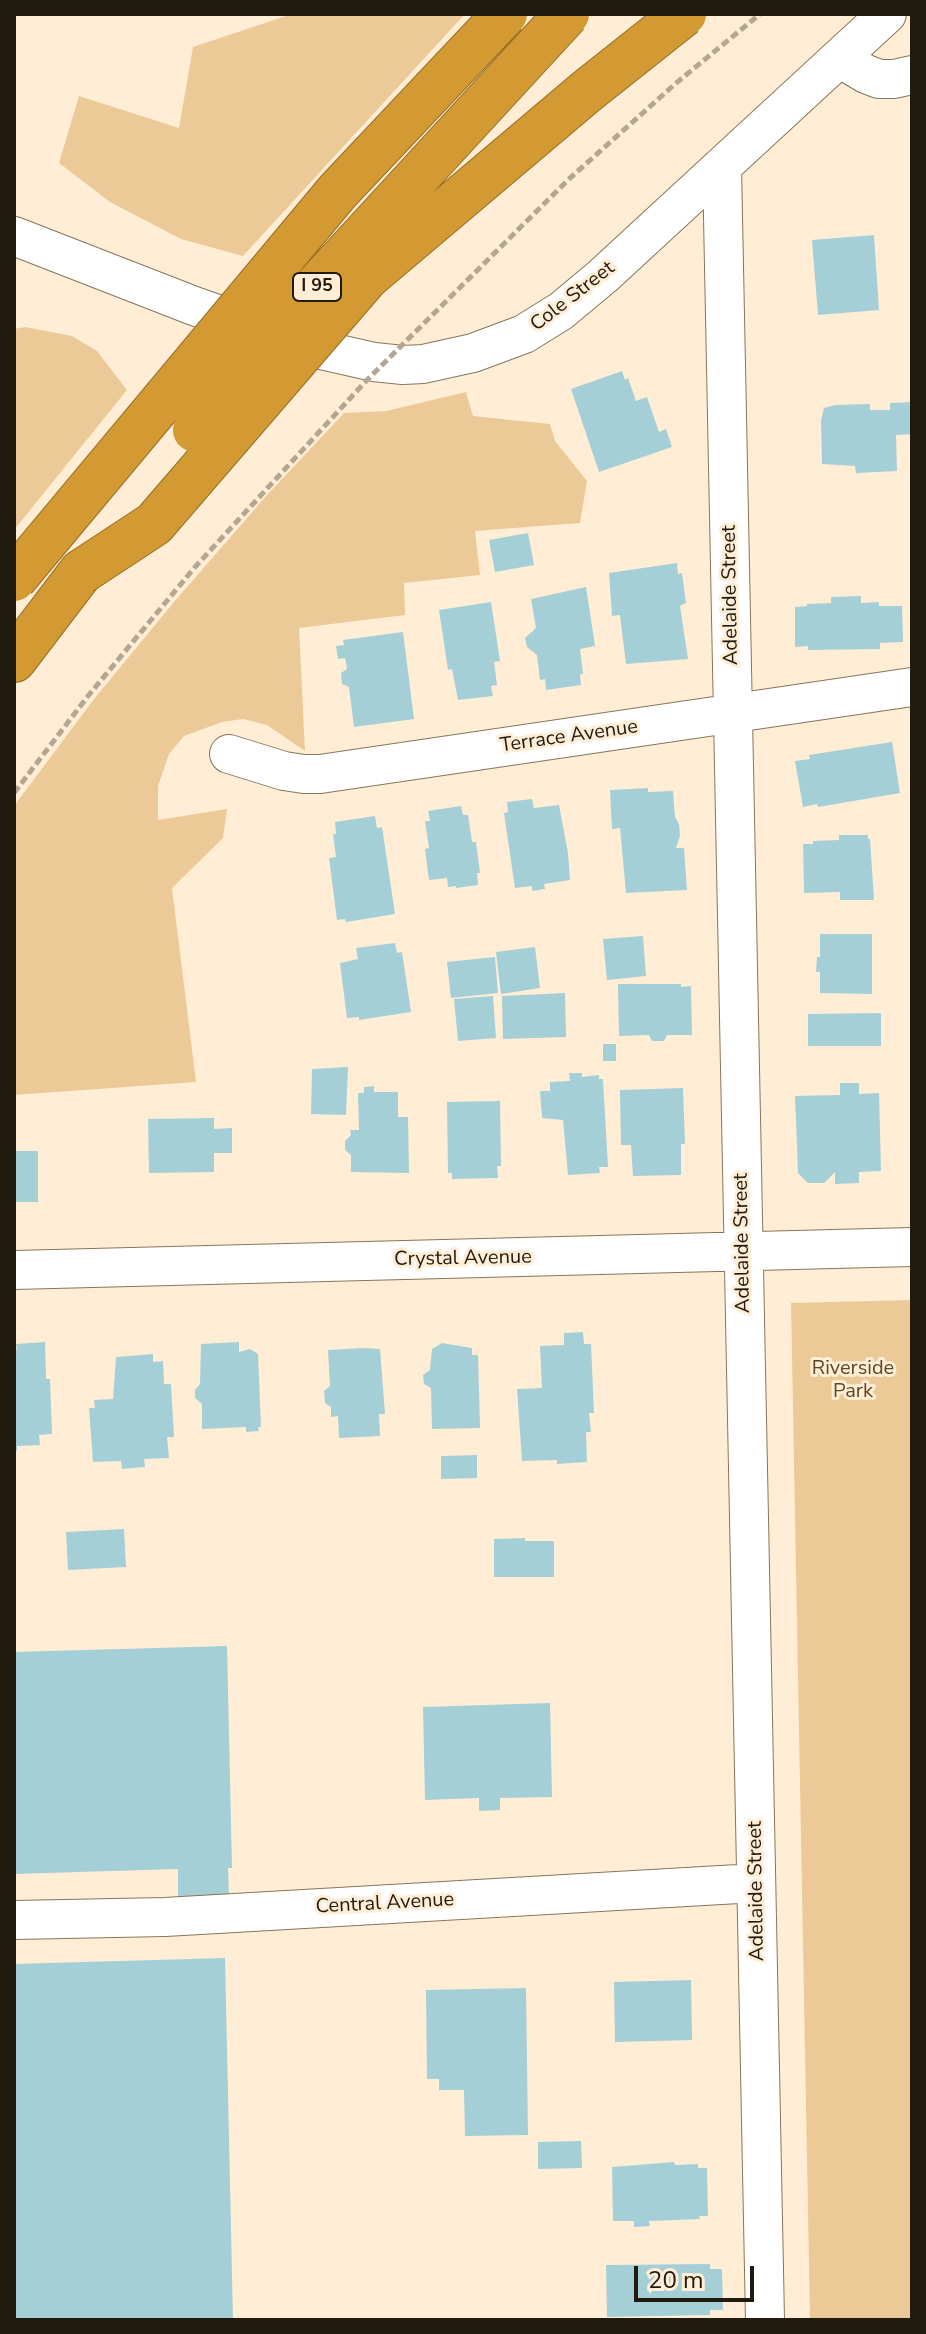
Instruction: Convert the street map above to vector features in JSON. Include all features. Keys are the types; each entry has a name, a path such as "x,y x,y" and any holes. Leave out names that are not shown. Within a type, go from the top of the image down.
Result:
{"highway":[{"path":"14,579 338,191 505,14"},
{"name":"I 95","path":"14,660 189,437 304,300 567,14"},
{"path":"81,572 154,524 367,277 552,120 684,14"}],"street":[{"name":"Cole Street","path":"14,236 293,342 374,362 423,364 497,346 542,325 603,276 887,14"},
{"path":"839,58 879,79 912,75"},
{"name":"Adelaide Street","path":"722,166 765,2320"},
{"name":"Terrace Avenue","path":"229,754 284,771 320,774 912,687"},
{"name":"Crystal Avenue","path":"14,1270 912,1247"},
{"name":"Central Avenue","path":"14,1920 165,1917 756,1883"}],"path":[{"path":"14,793 88,696 186,578 366,381 568,180 675,84 760,14"}],"green space":[{"path":"292,14 465,14 243,256 181,239 110,202 59,163 79,96 179,128 193,47"},
{"path":"25,327 72,336 97,351 127,390 14,530 14,329"},
{"path":"466,392 473,416 550,424 555,441 587,481 580,523 475,531 480,575 404,583 405,615 299,628 305,751 267,725 243,719 222,722 184,736 169,754 158,786 158,820 227,809 223,838 172,888 196,1082 14,1095 14,806 94,699 174,602 267,495 344,413 386,411"},
{"name":"Riverside Park","path":"912,1300 912,2320 810,2320 791,1303"}],"building":[{"path":"874,235 879,310 818,315 812,240"},
{"path":"622,371 625,380 628,378 636,401 647,397 659,432 666,429 672,447 599,472 571,389"},
{"path":"912,402 912,434 896,435 897,471 856,473 855,466 822,464 821,420 824,408 870,404 870,410 890,410 890,403"},
{"path":"528,533 534,565 495,572 489,540"},
{"path":"677,563 678,574 682,573 686,603 680,606 688,659 626,664 620,615 612,616 609,573"},
{"path":"586,587 595,646 580,649 581,685 546,690 545,679 540,680 537,655 527,647 525,638 536,628 531,599"},
{"path":"861,596 861,603 902,606 903,642 880,643 880,649 808,650 808,646 795,647 795,607 831,603 831,597"},
{"path":"491,602 500,661 494,662 497,685 491,686 493,696 458,700 452,669 448,670 439,610"},
{"path":"403,632 414,719 354,727 349,687 342,684 341,673 347,669 345,658 338,659 336,646 344,645 343,640"},
{"path":"892,742 900,793 803,807 795,761 810,759 809,755"},
{"path":"648,788 648,792 673,791 680,836 676,848 684,848 687,890 626,893 620,828 612,829 610,790"},
{"path":"532,799 534,808 559,805 570,880 544,884 545,889 532,891 532,886 515,888 504,813 508,812 507,802"},
{"path":"461,806 463,815 468,815 472,842 476,842 480,873 477,873 478,885 456,888 448,887 447,878 429,880 425,821 430,821 428,811"},
{"path":"375,816 377,828 382,827 395,914 346,922 345,919 337,920 329,858 336,857 335,822"},
{"path":"839,835 868,835 874,900 840,900 840,892 804,893 803,844 839,840"},
{"path":"820,934 872,934 872,994 820,993 820,972 816,972 817,957 820,957"},
{"path":"643,936 646,976 607,980 603,939"},
{"path":"395,943 397,953 402,952 411,1012 359,1020 359,1017 347,1018 340,963 358,959 356,948"},
{"path":"535,947 540,988 501,994 496,952"},
{"path":"495,957 498,993 451,998 447,962"},
{"path":"618,984 691,986 692,1035 667,1035 664,1041 652,1041 649,1035 619,1036"},
{"path":"565,993 566,1037 503,1039 502,996"},
{"path":"493,996 496,1038 458,1041 454,999"},
{"path":"881,1013 881,1046 808,1046 808,1014"},
{"path":"603,1044 616,1044 616,1061 603,1061"},
{"path":"348,1067 346,1115 311,1114 312,1069"},
{"path":"569,1073 582,1073 582,1077 599,1075 599,1079 603,1079 608,1167 599,1167 600,1173 568,1175 563,1120 542,1118 540,1091 550,1091 550,1082 570,1081"},
{"path":"840,1083 859,1083 859,1094 879,1093 881,1171 859,1172 859,1183 835,1184 835,1172 824,1183 808,1183 798,1173 795,1096 840,1095"},
{"path":"374,1086 374,1092 398,1092 398,1117 408,1117 409,1173 351,1172 351,1155 345,1150 345,1141 351,1135 350,1130 359,1130 358,1093 364,1093 364,1087"},
{"path":"683,1088 685,1144 681,1144 681,1175 633,1176 631,1145 621,1145 620,1090"},
{"path":"500,1101 501,1166 497,1166 498,1178 452,1179 452,1173 448,1173 447,1102"},
{"path":"214,1118 214,1129 232,1128 232,1153 214,1153 214,1172 149,1173 148,1119"},
{"path":"14,1151 38,1151 38,1202 14,1202"},
{"path":"583,1332 584,1344 591,1344 594,1413 589,1413 591,1432 586,1432 587,1462 557,1464 557,1460 522,1461 517,1389 542,1388 540,1346 564,1345 564,1333"},
{"path":"45,1342 52,1434 39,1435 40,1445 17,1446 14,1452 14,1350 17,1350 16,1344"},
{"path":"239,1342 239,1352 250,1349 258,1354 261,1427 258,1427 259,1431 246,1432 246,1427 202,1429 202,1404 195,1398 195,1390 200,1384 201,1344"},
{"path":"442,1343 472,1348 472,1355 478,1355 480,1428 432,1429 431,1388 424,1384 423,1375 430,1370 432,1349"},
{"path":"380,1349 385,1414 379,1414 380,1436 339,1438 338,1416 331,1417 331,1407 325,1403 324,1391 330,1386 328,1350"},
{"path":"153,1354 153,1362 163,1361 164,1384 171,1384 174,1437 167,1437 169,1458 144,1459 145,1467 122,1469 121,1461 93,1462 89,1408 95,1408 94,1400 113,1399 116,1357"},
{"path":"477,1455 477,1478 441,1479 441,1456"},
{"path":"124,1529 126,1567 68,1570 66,1532"},
{"path":"525,1538 525,1541 554,1541 554,1577 494,1577 494,1539"},
{"path":"227,1646 232,1868 228,1868 229,1897 178,1898 178,1869 14,1874 14,1652"},
{"path":"550,1703 552,1797 500,1798 500,1810 479,1811 479,1798 425,1800 423,1707"},
{"path":"225,1958 233,2320 14,2319 14,1964"},
{"path":"691,1980 692,2040 615,2042 614,1982"},
{"path":"526,1988 528,2135 465,2136 464,2090 439,2090 439,2079 427,2079 426,1990"},
{"path":"581,2141 582,2168 538,2169 538,2142"},
{"path":"674,2162 675,2165 698,2164 698,2168 707,2168 708,2216 649,2221 650,2226 634,2227 634,2221 613,2221 612,2167"},
{"path":"710,2264 710,2269 722,2269 723,2310 710,2310 710,2315 607,2317 606,2265"}]}
